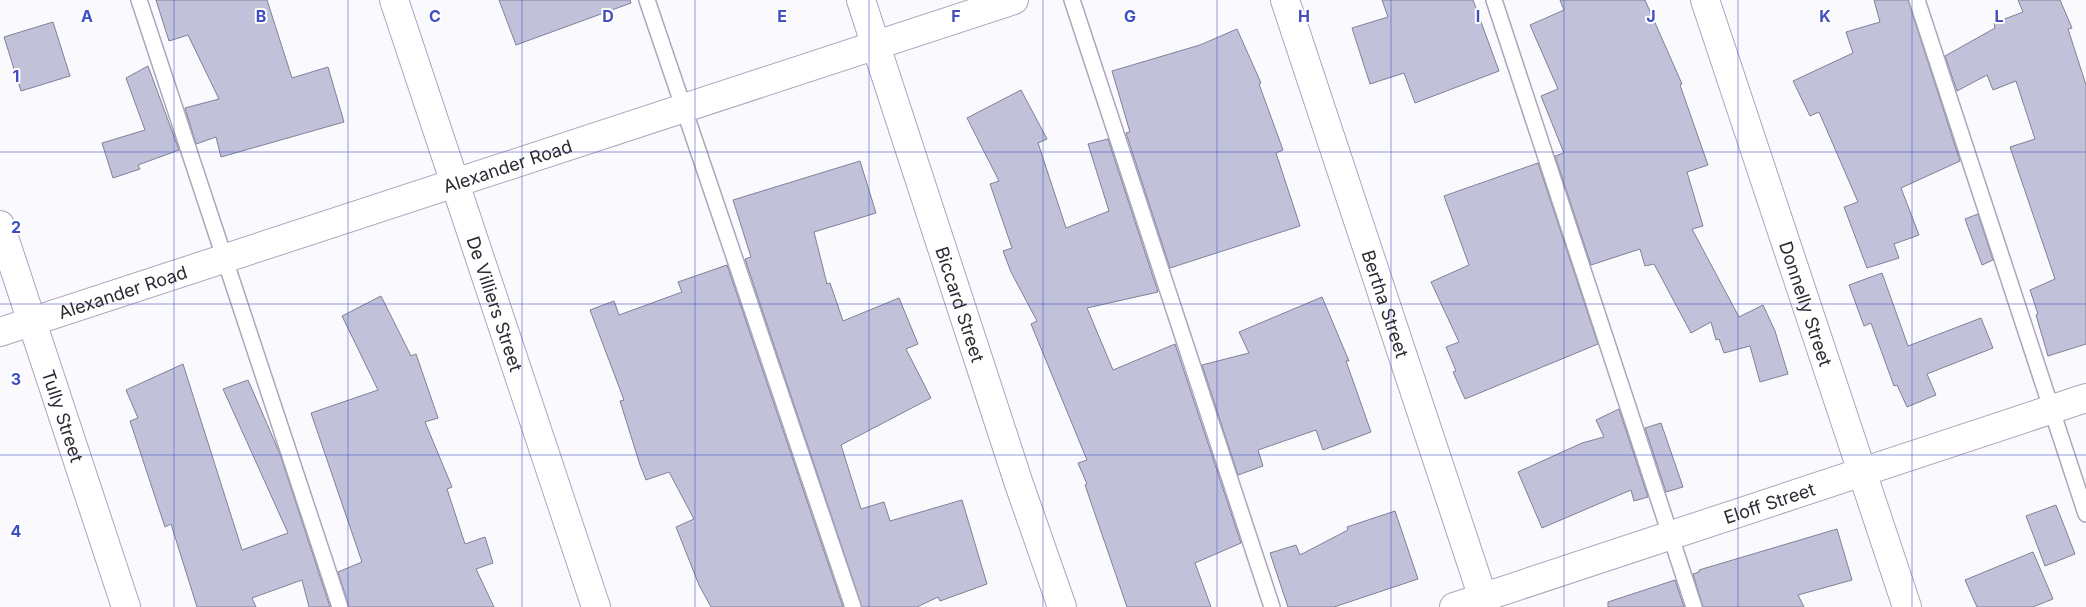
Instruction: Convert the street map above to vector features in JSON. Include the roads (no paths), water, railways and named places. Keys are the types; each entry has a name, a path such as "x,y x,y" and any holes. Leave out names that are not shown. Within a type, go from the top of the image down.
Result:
{"street":[{"name":"De Villiers Street","path":"394,0 596,607"},
{"name":"Biccard Street","path":"861,0 1019,484 1062,607"},
{"name":"Alexander Road","path":"0,332 1014,0"},
{"name":"Bertha Street","path":"1285,0 1484,602"},
{"name":"Donnelly Street","path":"1705,0 1907,607"},
{"name":"Tully Street","path":"0,225 126,607"},
{"name":"Eloff Street","path":"1454,607 1484,602 1671,535 2086,398"}],"lane":[{"path":"139,0 340,607"},
{"path":"647,0 853,607"},
{"path":"1072,0 1272,607"},
{"path":"1494,0 1694,607"},
{"path":"1917,0 2086,514"}]}
